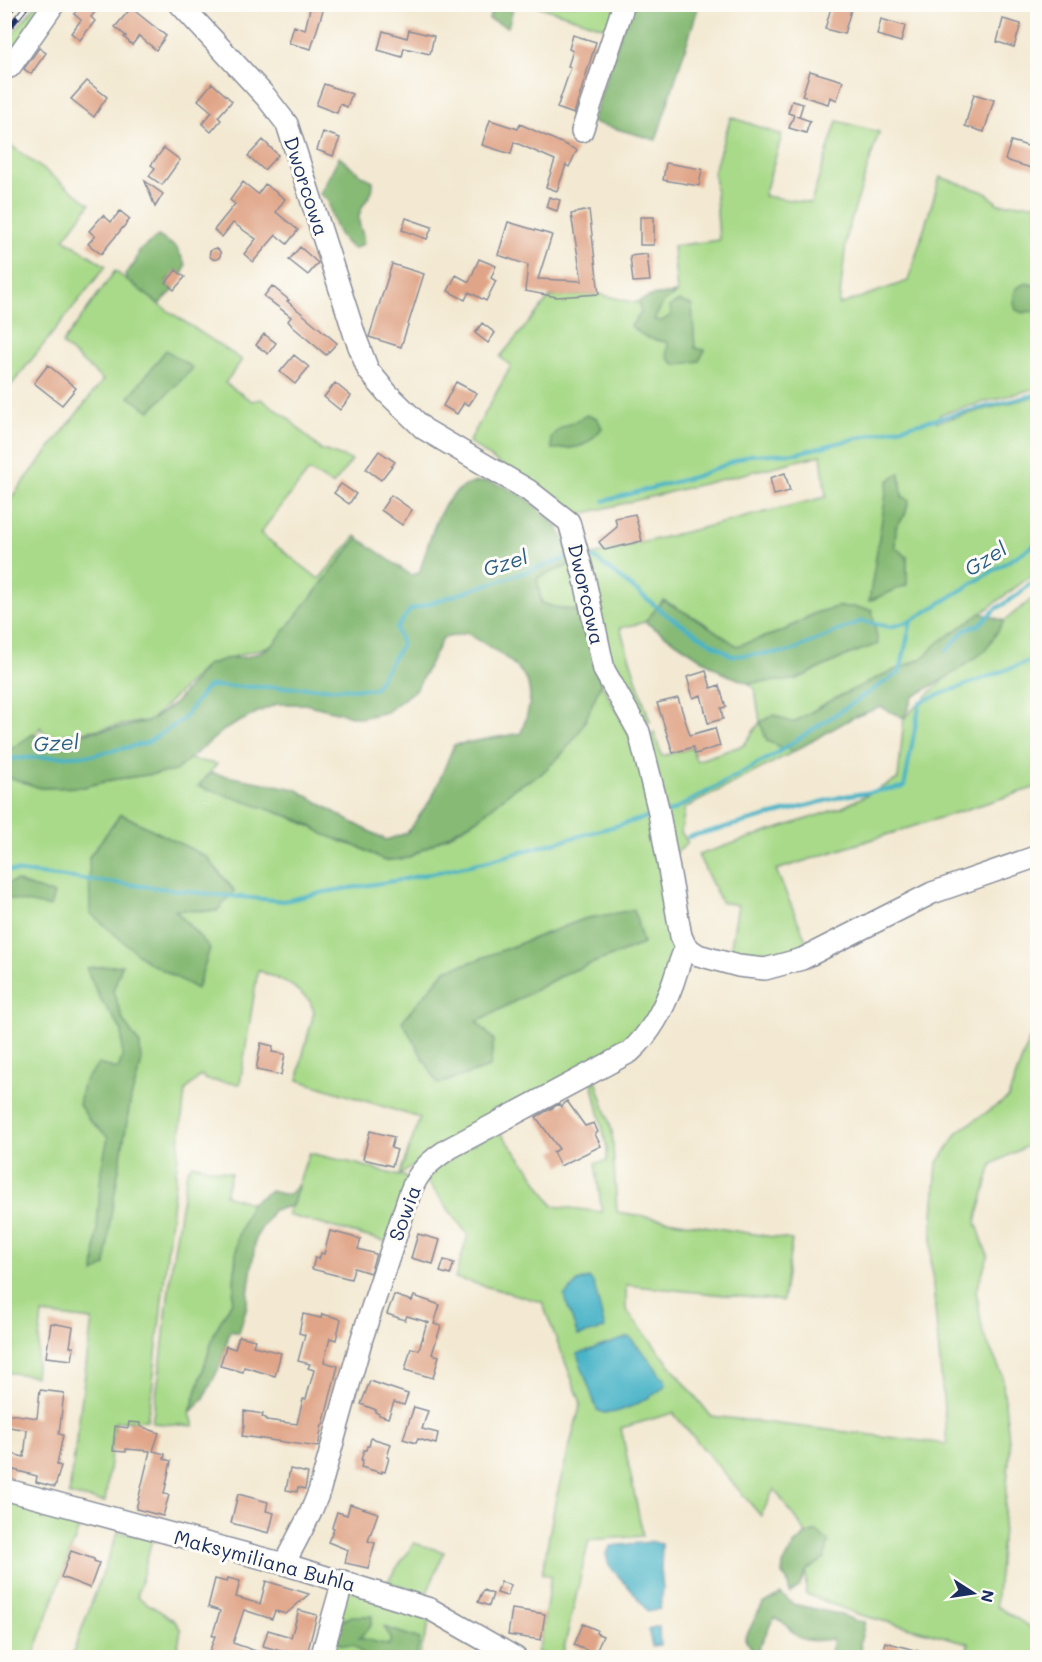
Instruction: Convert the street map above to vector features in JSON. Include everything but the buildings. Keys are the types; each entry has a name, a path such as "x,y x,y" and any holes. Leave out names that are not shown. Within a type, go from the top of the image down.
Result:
{"street":[{"path":"10,67 54,4"},
{"name":"Dworcowa","path":"180,4 266,97 287,124 355,336 368,369 387,393 424,429 528,490 569,522 604,670 639,732 659,814 681,936 686,947"},
{"path":"582,131 624,4"},
{"path":"686,947 698,955 738,966 765,969 793,962 932,893 1038,856"},
{"name":"Sowia","path":"284,1564 319,1492 362,1338 410,1193 421,1171 450,1148 630,1052 649,1033 656,1021 669,995 686,947"},
{"name":"Maksymiliana Buhla","path":"4,1489 284,1564 430,1609 516,1657"},
{"path":"321,1658 343,1581"}],"green space":[{"path":"36,5 48,5 5,59 5,43"},
{"path":"493,5 514,5 508,27 489,19"},
{"path":"534,5 617,5 609,29"},
{"path":"630,5 699,5 656,140 592,122"},
{"path":"731,117 782,135 764,196 811,203 837,121 879,132 847,233 839,305 908,281 940,177 987,193 998,204 1037,204 1037,388 940,414 937,422 1037,396 1037,574 1028,578 921,659 828,702 793,723 774,715 761,722 767,741 793,752 685,808 681,832 688,843 670,858 646,738 654,732 662,756 692,748 696,761 744,745 760,722 755,689 748,683 795,680 848,655 872,610 837,607 815,613 783,631 737,646 702,622 663,601 645,622 620,628 650,722 639,724 610,672 584,557 826,497 821,455 573,516 469,442 511,366 500,357 550,297 599,294 635,303 651,296 677,293 673,246 719,240 714,170"},
{"path":"5,141 90,204 64,239 106,266 5,393"},
{"path":"339,157 373,181 372,191 359,216 363,244 354,249 339,234 328,200 320,194"},
{"path":"158,236 176,247 186,265 182,275 176,270 166,282 174,290 159,304 127,280 125,274 135,263 139,251"},
{"path":"115,271 161,306 242,360 225,383 252,401 261,399 287,417 320,449 352,460 333,485 309,471 260,533 319,579 356,536 358,538 273,645 207,665 151,720 48,738 40,727 11,749 4,746 4,507 103,380 62,344"},
{"path":"1026,283 1037,286 1037,314 1032,311 1023,313 1016,310 1014,294 1016,288"},
{"path":"677,293 663,303 654,320 662,321 671,315 670,306 679,301 692,305 695,348 705,350 699,361 676,365 668,357 668,342 648,338 631,326 641,313 639,301 651,296"},
{"path":"166,350 193,368 150,411 129,397"},
{"path":"587,415 597,418 602,428 591,440 581,446 552,449 551,437 559,429"},
{"path":"900,473 902,496 909,500 905,515 896,527 895,547 907,557 907,585 869,601 888,481"},
{"path":"476,482 490,482 503,486 527,498 557,526 575,563 537,578 541,603 584,612 601,683 578,734 561,755 541,774 516,787 479,818 408,858 385,861 359,847 325,835 306,823 198,786 211,773 296,789 386,840 407,833 432,798 454,745 521,733 527,717 529,688 521,671 504,656 467,633 443,638 417,688 387,712 360,718 305,704 277,704 224,730 175,771 111,780 84,787 40,788 5,777 4,746 11,749 32,735 59,739 151,720 175,703 207,665 225,659 247,657 273,645 358,538 411,575 419,573 434,526 446,504 462,488"},
{"path":"575,563 584,612 542,603 537,578"},
{"path":"1037,595 1037,787 776,870 809,947 766,961 738,958 731,946 738,905 721,902 698,855 843,807 898,779 904,718 1004,621"},
{"path":"663,600 702,622 737,646 783,631 815,613 837,607 872,610 878,644 848,655 795,680 748,683 723,673 645,622"},
{"path":"981,613 1004,621 985,651 913,697 904,718 881,707 852,718 793,752 767,741 760,722 774,715 793,723 828,702 921,659 939,642"},
{"path":"601,683 629,733 648,786 675,938 653,1019 629,1044 451,1141 400,1175 410,1179 387,1242 287,1215 309,1153 399,1176 420,1118 298,1080 314,1012 310,1001 291,985 258,970 240,1084 207,1080 201,1075 185,1091 147,1420 115,1422 105,1502 69,1495 92,1320 42,1314 35,1376 5,1372 4,770 40,788 84,787 111,780 175,771 189,759 217,764 199,786 288,816 385,861 453,834 479,818 516,787 541,774 561,755 586,719","holes":["121,814 207,857 234,890 217,911 175,910 89,857","633,910 643,944 564,974 477,1022 403,1021 446,970 584,919"]},
{"path":"121,814 207,857 234,891 217,911 175,910 210,948 197,989 146,961 90,913 89,857"},
{"path":"16,881 54,894 50,907 5,898 5,884"},
{"path":"634,910 643,944 564,974 477,1022 494,1040 490,1067 438,1084 402,1021 446,970 584,919"},
{"path":"122,965 113,991 124,1022 140,1045 141,1065 131,1098 110,1221 106,1265 94,1273 101,1171 108,1137 90,1121 79,1105 83,1083 98,1064 118,1069 122,1058 122,1031 98,995 86,968"},
{"path":"1037,1018 1037,1127 1029,1145 992,1164 976,1222 988,1257 976,1290 983,1333 1002,1374 1010,1450 996,1606 1037,1631 1037,1657 965,1657 969,1643 860,1615 806,1594 805,1531 774,1489 761,1516 673,1413 621,1428 643,1536 589,1540 562,1657 552,1657 537,1652 551,1576 542,1574 556,1498 581,1403 542,1302 455,1278 468,1235 425,1178 451,1155 499,1131 531,1171 553,1206 602,1212 595,1163 607,1161 607,1148 592,1082 596,1080 612,1131 617,1212 792,1240 783,1301 626,1285 626,1310 711,1416 947,1444 931,1262 937,1164 959,1131 1008,1098"},
{"path":"192,1164 231,1173 225,1195 251,1203 237,1238 233,1300 215,1331 190,1413 194,1426 152,1423 172,1262 187,1171"},
{"path":"299,1184 292,1206 273,1210 256,1237 246,1309 239,1333 230,1331 220,1366 204,1398 190,1413 215,1331 233,1300 237,1238 251,1203 270,1191 288,1195"},
{"path":"9,1503 81,1522 33,1657 5,1657 4,1515"},
{"path":"817,1531 829,1542 824,1559 806,1571 799,1587 790,1593 787,1580 782,1574 783,1565 794,1545 807,1534"},
{"path":"118,1532 152,1539 137,1597 174,1620 181,1630 177,1651 179,1657 71,1658"},
{"path":"414,1543 444,1552 427,1593 387,1582"},
{"path":"346,1588 430,1621 419,1657 325,1658"},
{"path":"781,1594 793,1604 865,1622 860,1643 862,1652 871,1657 831,1657 832,1639 805,1640 774,1617 756,1654 749,1657 752,1651 745,1639 756,1616 763,1604"},
{"path":"352,1616 372,1616 371,1626 359,1638 389,1645 391,1638 384,1627 420,1639 416,1657 366,1657 354,1645 339,1644 335,1624"}],"water":[{"path":"589,1278 594,1284 605,1329 578,1336 564,1296 578,1282"},
{"path":"629,1337 665,1379 666,1385 646,1399 629,1407 612,1413 597,1410 577,1354"},
{"path":"651,1542 662,1544 663,1589 660,1609 648,1612 609,1566 606,1554 611,1546"},
{"path":"659,1626 660,1645 652,1646 648,1629"}],"waterway":[{"path":"604,501 697,476 749,455 797,453 1038,394"},
{"name":"Gzel","path":"585,558 595,558 667,615 732,656 788,652 862,621 890,627 911,621 1038,543"},
{"name":"Gzel","path":"4,759 93,755 147,743 182,720 208,686 374,689 402,644 396,629 410,610 571,558"},
{"path":"946,651 965,630 979,625 1038,576"},
{"path":"665,813 774,755 900,672 911,621"},
{"path":"688,837 844,796 904,787 920,702 1038,658"},
{"path":"4,870 284,901 488,861 652,816"}],"railway":[{"path":"4,18 15,4"},
{"path":"4,34 28,4"}]}
